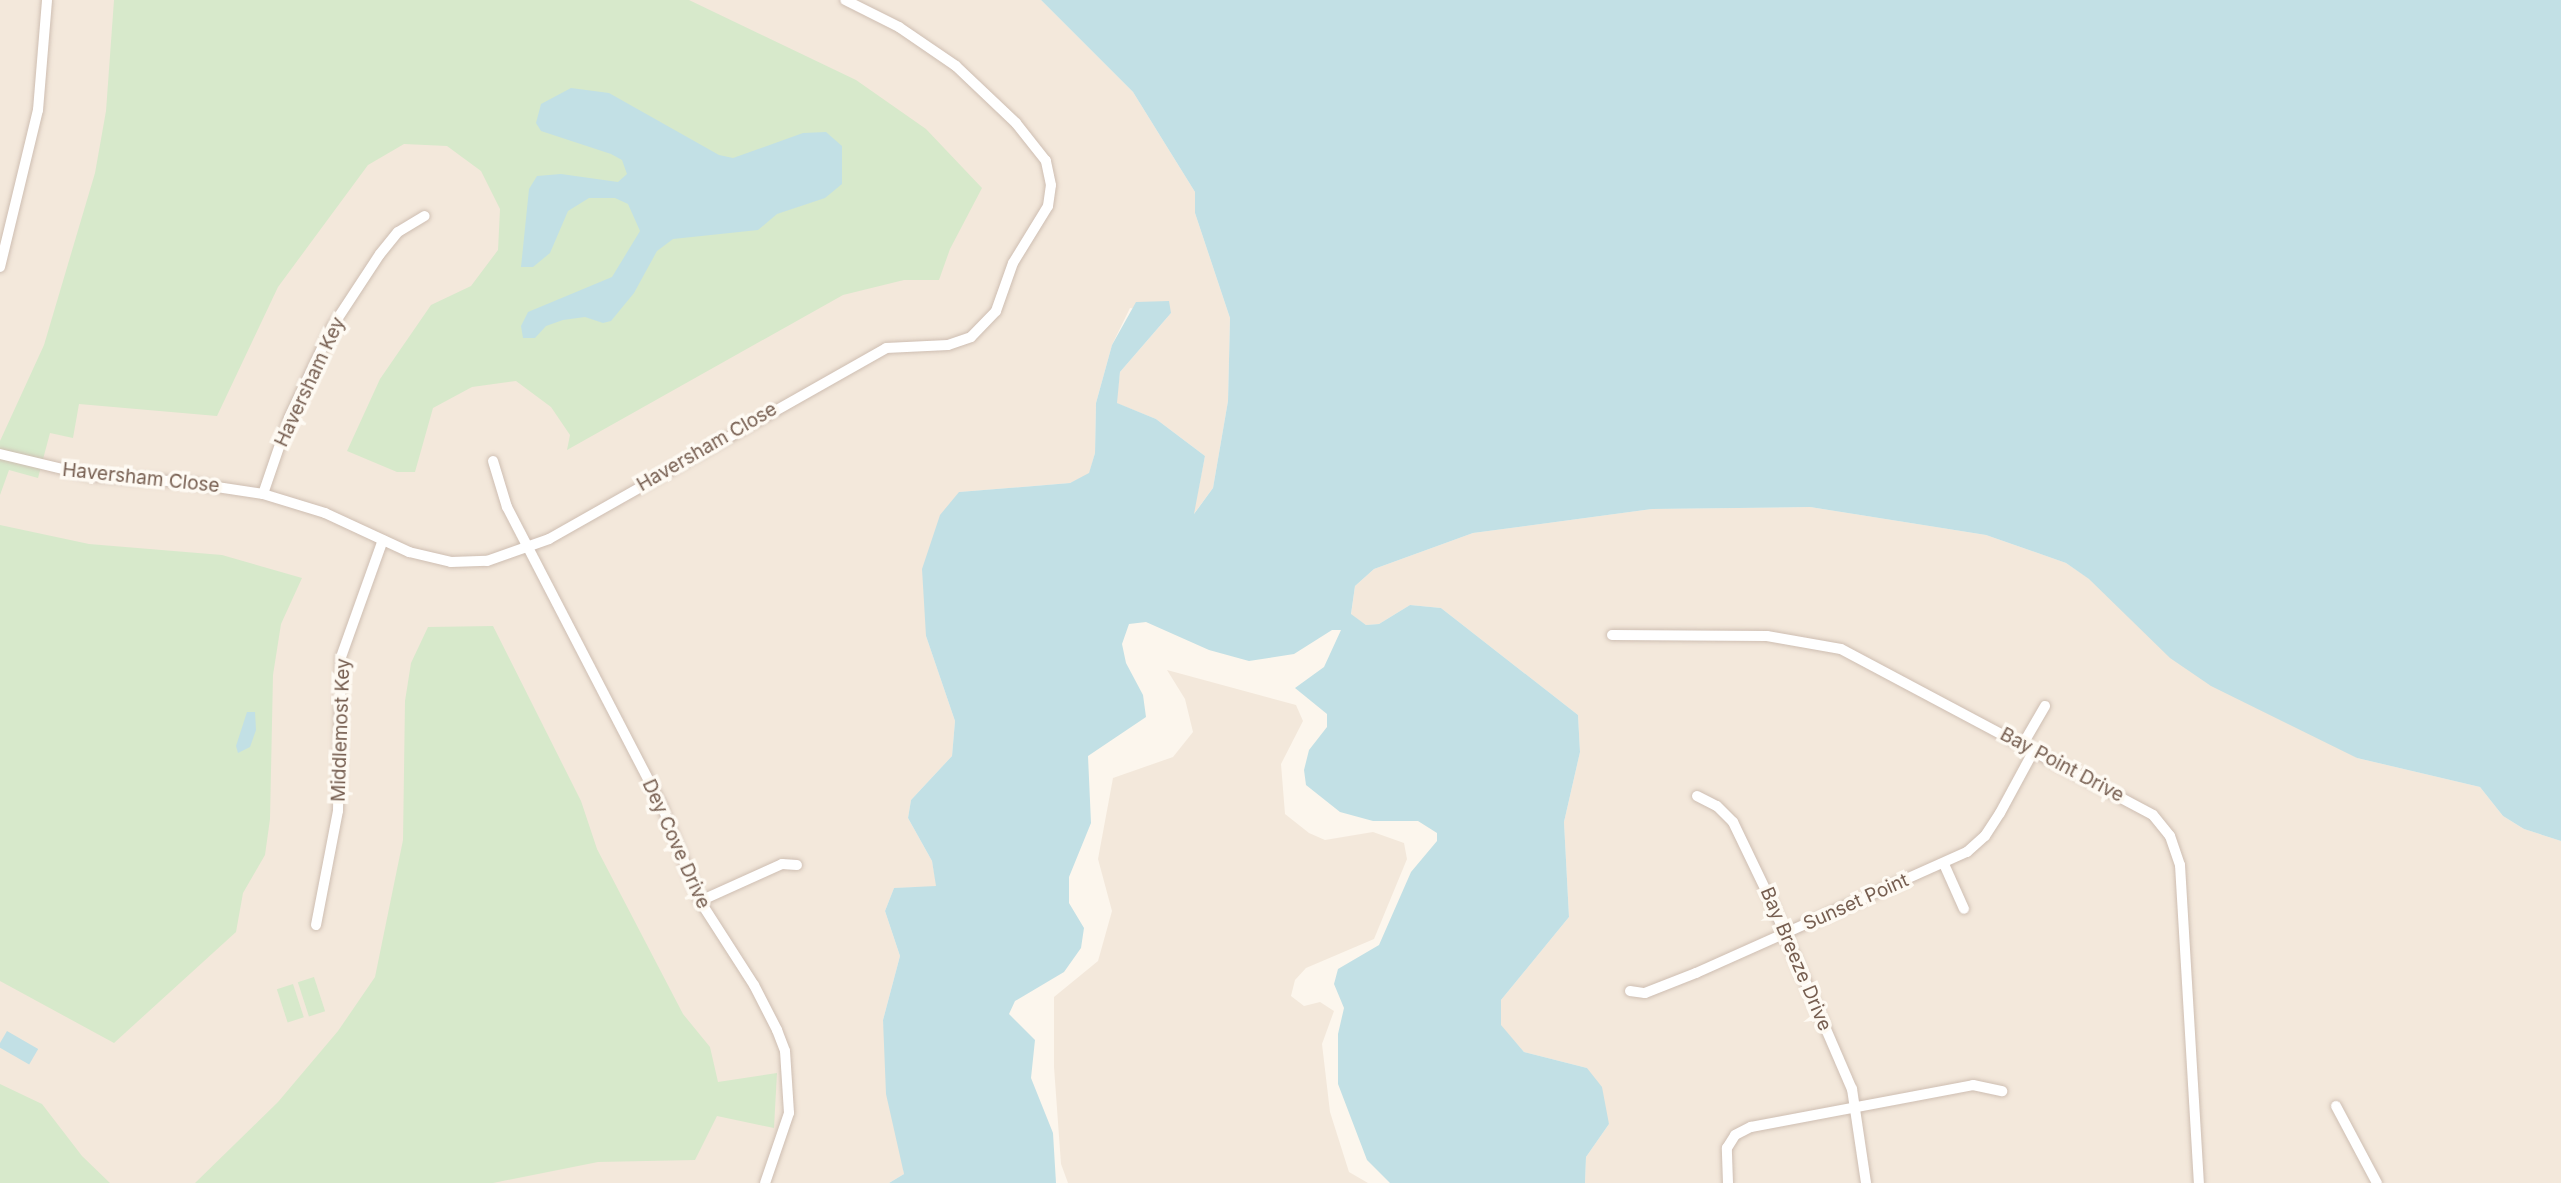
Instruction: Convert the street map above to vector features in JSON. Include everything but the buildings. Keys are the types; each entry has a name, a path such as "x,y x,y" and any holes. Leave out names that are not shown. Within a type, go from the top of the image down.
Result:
{"street":[{"path":"0,267 38,110 47,0"},
{"name":"Haversham Close","path":"0,454 57,471 263,494 326,513 383,540 451,562 488,561 528,550 886,348 959,342 981,330 996,311 1013,263 1048,206 1051,185 1046,161 1016,122 956,66 899,27 845,0"},
{"name":"Haversham Key","path":"263,494 289,418 332,327 380,254 398,232 425,216"},
{"name":"Dey Cove Drive","path":"493,461 496,483 528,550 662,806 700,901 754,985 785,1051 789,1113 765,1183"},
{"name":"Middlemost Key","path":"316,925 338,811 341,657 383,540"},
{"name":"Bay Point Drive","path":"1612,635 1767,636 1825,644 1875,664 2141,807 2163,826 2176,850 2199,1183"},
{"path":"2023,744 2045,706"},
{"name":"Sunset Point","path":"1630,992 1645,993 1944,864 1985,836 2034,750"},
{"name":"Bay Breeze Drive","path":"1697,796 1717,806 1741,835 1784,933 1857,1106 1866,1183"},
{"path":"700,901 782,864 797,865"},
{"path":"1944,864 1964,909"},
{"path":"1728,1183 1727,1148 1740,1131 1857,1106 1973,1086 2002,1091"},
{"path":"2336,1106 2377,1183"}],"shaded area":[{"path":"0,0 1041,0 1133,92 1195,192 1195,213 1230,318 1228,401 1213,488 1193,515 1205,456 1156,419 1116,403 1120,372 1171,313 1130,308 1112,345 1096,403 1095,453 1089,474 1070,483 959,492 926,636 955,721 952,756 911,800 908,818 932,861 937,887 894,888 885,911 900,956 883,1020 904,1174 889,1183 0,1183"},
{"path":"1810,507 1986,535 2066,563 2357,758 2480,787 2503,816 2524,829 2561,841 2561,1183 1585,1183 1586,1157 1609,1124 1587,1068 1524,1052 1501,1026 1501,1000 1569,917 1564,822 1580,752 1578,715 1441,608 1410,605 1379,624 1366,625 1351,615 1355,586 1374,569 1473,533 1652,509"},
{"path":"1167,670 1296,705 1303,721 1281,764 1285,814 1309,833 1325,840 1373,832 1404,843 1407,859 1374,939 1306,968 1295,980 1291,996 1304,1006 1320,1002 1334,1011 1322,1044 1330,1112 1349,1172 1368,1183 1068,1183 1061,1164 1054,1067 1054,997 1098,961 1112,911 1098,859 1113,778 1173,757 1193,732 1185,699"}],"green space":[{"path":"114,0 689,0 856,80 926,129 982,188 950,249 939,280 904,280 843,295 567,450 570,435 551,407 516,381 472,387 433,408 415,472 397,472 347,451 380,379 431,305 471,286 498,250 500,209 481,171 447,146 404,144 368,165 278,287 217,416 79,404 73,438 50,433 38,478 9,470 0,495 0,441 44,345 95,173 106,111"},
{"path":"0,525 89,544 222,555 302,578 281,624 273,675 270,819 265,855 243,893 236,932 114,1043 0,981"},
{"path":"493,626 581,801 597,849 683,1014 710,1047 718,1082 777,1073 774,1128 717,1116 695,1160 598,1162 493,1183 195,1183 278,1102 338,1031 375,977 403,840 405,701 411,663 428,627"},
{"path":"314,977 325,1011 309,1016 298,982"},
{"path":"293,984 304,1017 288,1023 277,989"},
{"path":"0,1084 42,1104 82,1156 110,1183 0,1183"}],"water":[{"path":"1041,0 2561,0 2561,841 2524,829 2503,816 2480,787 2357,758 2211,686 2170,658 2089,579 2066,563 1986,535 1810,507 1652,509 1473,533 1374,569 1355,586 1351,614 1366,625 1379,624 1410,605 1441,608 1578,715 1580,752 1564,822 1569,917 1501,1000 1501,1025 1524,1052 1587,1068 1602,1087 1609,1124 1586,1157 1585,1183 1390,1183 1367,1160 1338,1084 1338,1034 1344,1008 1334,984 1338,969 1379,945 1411,872 1437,841 1437,833 1418,821 1373,821 1340,812 1306,785 1304,770 1309,750 1327,727 1327,714 1295,688 1324,667 1341,630 1332,630 1294,654 1249,661 1209,650 1146,622 1129,624 1122,644 1126,663 1143,695 1146,717 1088,756 1091,823 1069,877 1069,903 1084,928 1081,948 1064,972 1015,1001 1009,1014 1035,1040 1031,1078 1053,1133 1056,1183 889,1183 904,1174 886,1094 883,1020 900,956 885,911 894,888 936,886 932,861 908,818 911,800 952,756 955,721 926,636 922,569 940,515 959,492 1070,483 1089,473 1095,453 1096,403 1112,345 1136,302 1169,301 1171,313 1120,372 1117,403 1156,419 1205,456 1194,514 1213,488 1228,401 1230,318 1195,213 1195,192 1133,92"},
{"path":"571,88 609,93 719,155 733,158 803,133 826,132 842,146 842,184 825,198 777,214 758,230 673,239 657,251 634,293 611,321 603,323 585,317 563,320 546,326 535,338 523,338 521,326 528,312 612,277 640,231 628,204 615,198 589,198 568,211 550,253 533,267 521,267 529,189 537,176 561,174 618,182 627,174 622,160 611,154 541,131 536,123 541,104"},
{"path":"247,712 255,712 256,730 250,747 238,753 236,746"},
{"path":"7,1031 38,1049 29,1065 0,1048"}]}
